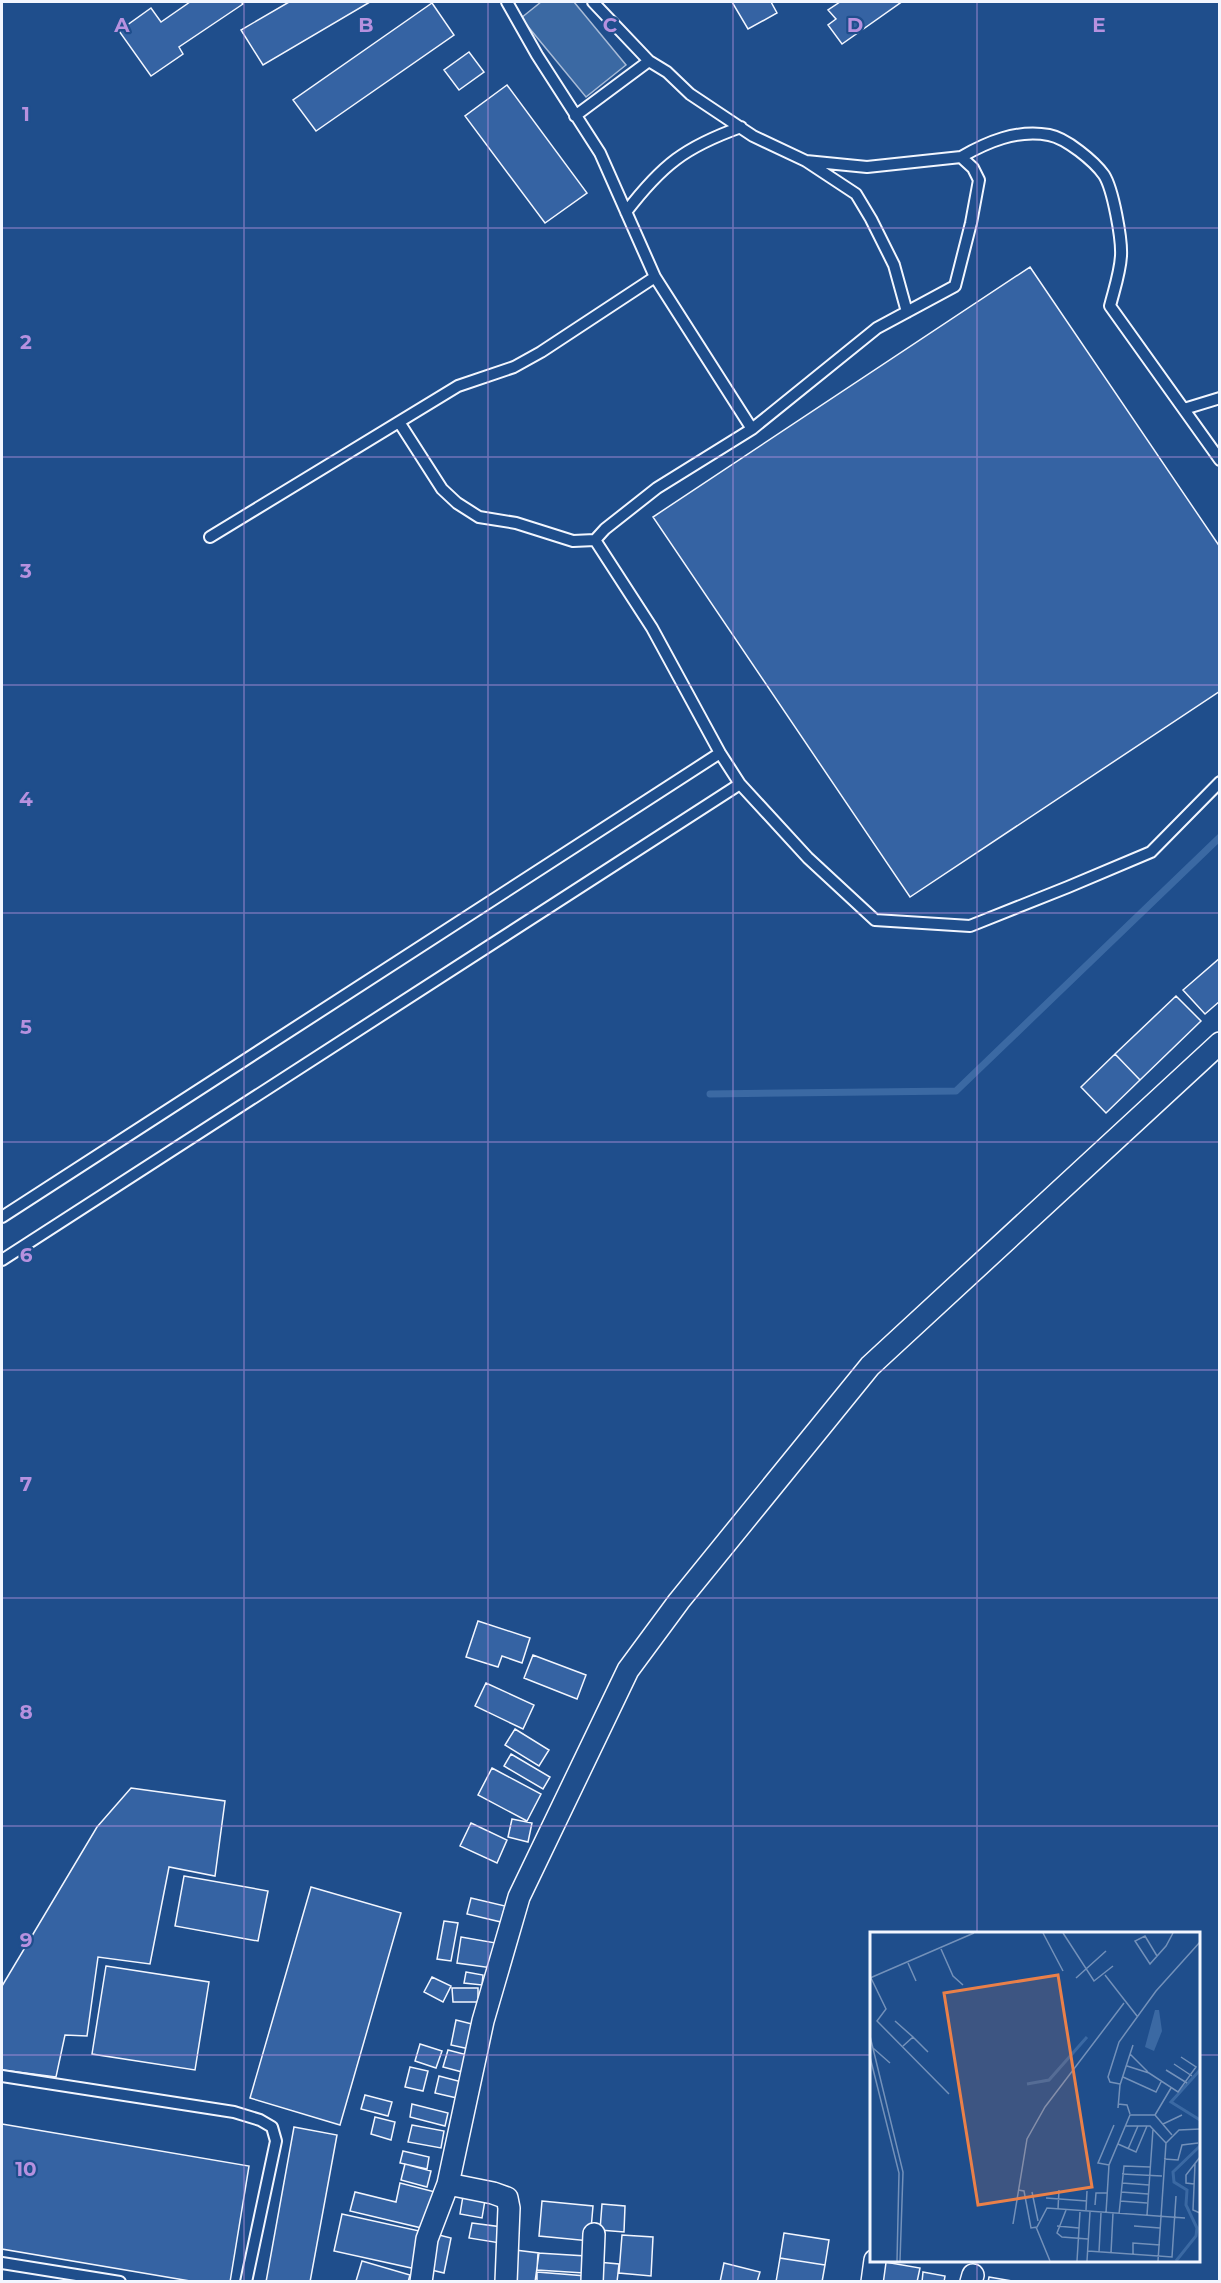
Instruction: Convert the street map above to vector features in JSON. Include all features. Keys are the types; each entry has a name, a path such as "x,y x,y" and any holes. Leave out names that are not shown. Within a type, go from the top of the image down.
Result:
{"street":[{"path":"421,2282 427,2239 448,2184 483,2020 519,1897 628,1670 679,1601 870,1366 1220,1043"},
{"path":"448,2184 507,2198 509,2208 506,2282"},
{"path":"592,2282 594,2234"},
{"path":"872,2282 875,2262"}],"lane":[{"path":"507,2 537,55 600,153 655,277 752,429"},
{"path":"593,2 649,60 667,72 690,94 753,136 806,161 856,194 894,265 907,312"},
{"path":"576,116 649,60"},
{"path":"626,212 650,181 687,150 741,127"},
{"path":"806,161 867,167 961,157 996,139 1021,135 1050,135 1079,150 1104,176 1114,206 1121,255 1110,306 1220,460"},
{"path":"399,422 442,489 479,517 516,523 573,541 595,540 604,529 657,488 752,429 877,328 955,286 979,180 973,168 961,157"},
{"path":"210,537 458,386 514,367 655,277"},
{"path":"1184,409 1220,398"},
{"path":"595,540 652,628 720,753 740,784 808,858 875,920 970,926 1151,852 1220,782"},
{"path":"2,1217 720,753"},
{"path":"2,1260 740,784"},
{"path":"2,2076 234,2112 260,2120 272,2127 276,2141 246,2282"},
{"path":"2,2264 120,2282"}],"water":[{"path":"541,2 574,2 626,65 586,97 521,18"}],"building":[{"path":"190,2 241,2 243,4 179,47 183,54 151,76 119,31 151,8 161,22"},
{"path":"289,2 370,2 263,65 241,30"},
{"path":"732,2 771,2 777,13 748,29"},
{"path":"840,2 900,3 842,44 828,25 836,19 828,10"},
{"path":"432,3 454,35 316,131 293,100"},
{"path":"469,52 484,72 459,90 444,70"},
{"path":"507,85 587,193 545,223 465,116"},
{"path":"1030,267 1220,547 1220,691 910,897 653,517"},
{"path":"1220,958 1220,1001 1205,1014 1183,990"},
{"path":"1176,996 1201,1021 1140,1080 1115,1054"},
{"path":"1115,1054 1140,1080 1106,1113 1081,1087"},
{"path":"478,1621 530,1638 522,1663 502,1656 498,1667 466,1657"},
{"path":"533,1655 586,1675 577,1699 524,1678"},
{"path":"486,1683 534,1705 523,1729 475,1706"},
{"path":"515,1729 549,1750 539,1766 505,1745"},
{"path":"511,1754 550,1777 543,1789 504,1766"},
{"path":"492,1768 541,1794 527,1821 478,1795"},
{"path":"131,1788 225,1801 215,1876 169,1867 150,1964 98,1957 87,2036 65,2035 56,2077 2,2070 2,1986 97,1827"},
{"path":"512,1819 532,1823 528,1842 508,1837"},
{"path":"471,1823 507,1840 497,1863 460,1846"},
{"path":"184,1876 268,1891 258,1941 175,1926"},
{"path":"311,1887 401,1913 340,2125 250,2098"},
{"path":"471,1898 505,1906 501,1922 467,1914"},
{"path":"444,1921 458,1923 451,1961 437,1959"},
{"path":"461,1937 496,1943 492,1968 457,1963"},
{"path":"106,1966 209,1982 195,2070 92,2054"},
{"path":"466,1972 483,1975 482,1985 464,1983"},
{"path":"432,1977 451,1986 443,2002 424,1992"},
{"path":"452,1988 478,1988 478,2002 453,2002"},
{"path":"456,2020 480,2026 474,2050 451,2045"},
{"path":"420,2044 442,2051 436,2068 415,2061"},
{"path":"448,2050 471,2056 466,2073 443,2067"},
{"path":"410,2067 428,2071 423,2091 405,2087"},
{"path":"439,2076 462,2082 457,2098 435,2093"},
{"path":"365,2095 392,2102 388,2116 361,2109"},
{"path":"412,2104 448,2113 445,2126 410,2117"},
{"path":"375,2117 395,2122 391,2140 371,2134"},
{"path":"2,2124 249,2166 230,2282 196,2282 2,2249"},
{"path":"412,2125 444,2131 441,2148 408,2142"},
{"path":"294,2127 337,2135 310,2282 266,2282"},
{"path":"403,2151 429,2157 427,2169 400,2163"},
{"path":"405,2164 431,2171 427,2187 401,2180"},
{"path":"400,2183 439,2193 430,2230 350,2211 355,2192 396,2202"},
{"path":"463,2196 485,2200 482,2218 460,2214"},
{"path":"542,2201 593,2206 590,2241 539,2236"},
{"path":"602,2204 625,2206 624,2232 600,2230"},
{"path":"342,2214 424,2232 416,2269 334,2251"},
{"path":"472,2223 502,2227 500,2243 469,2238"},
{"path":"431,2233 451,2238 444,2273 423,2268"},
{"path":"784,2233 829,2240 825,2265 780,2258"},
{"path":"622,2235 653,2237 651,2276 619,2273"},
{"path":"515,2250 539,2253 535,2282 511,2282"},
{"path":"538,2253 586,2256 584,2273 537,2270"},
{"path":"780,2258 825,2265 822,2282 776,2282"},
{"path":"362,2261 410,2275 408,2282 356,2281"},
{"path":"597,2262 619,2264 617,2282 595,2282"},
{"path":"885,2262 920,2268 917,2282 881,2282"},
{"path":"724,2263 760,2272 757,2282 720,2282"},
{"path":"537,2272 586,2276 586,2282 537,2282"},
{"path":"923,2272 945,2276 944,2282 922,2282"},
{"path":"989,2277 1018,2282 988,2282"}],"waterway":[{"path":"710,1094 956,1091 1220,837"}]}
